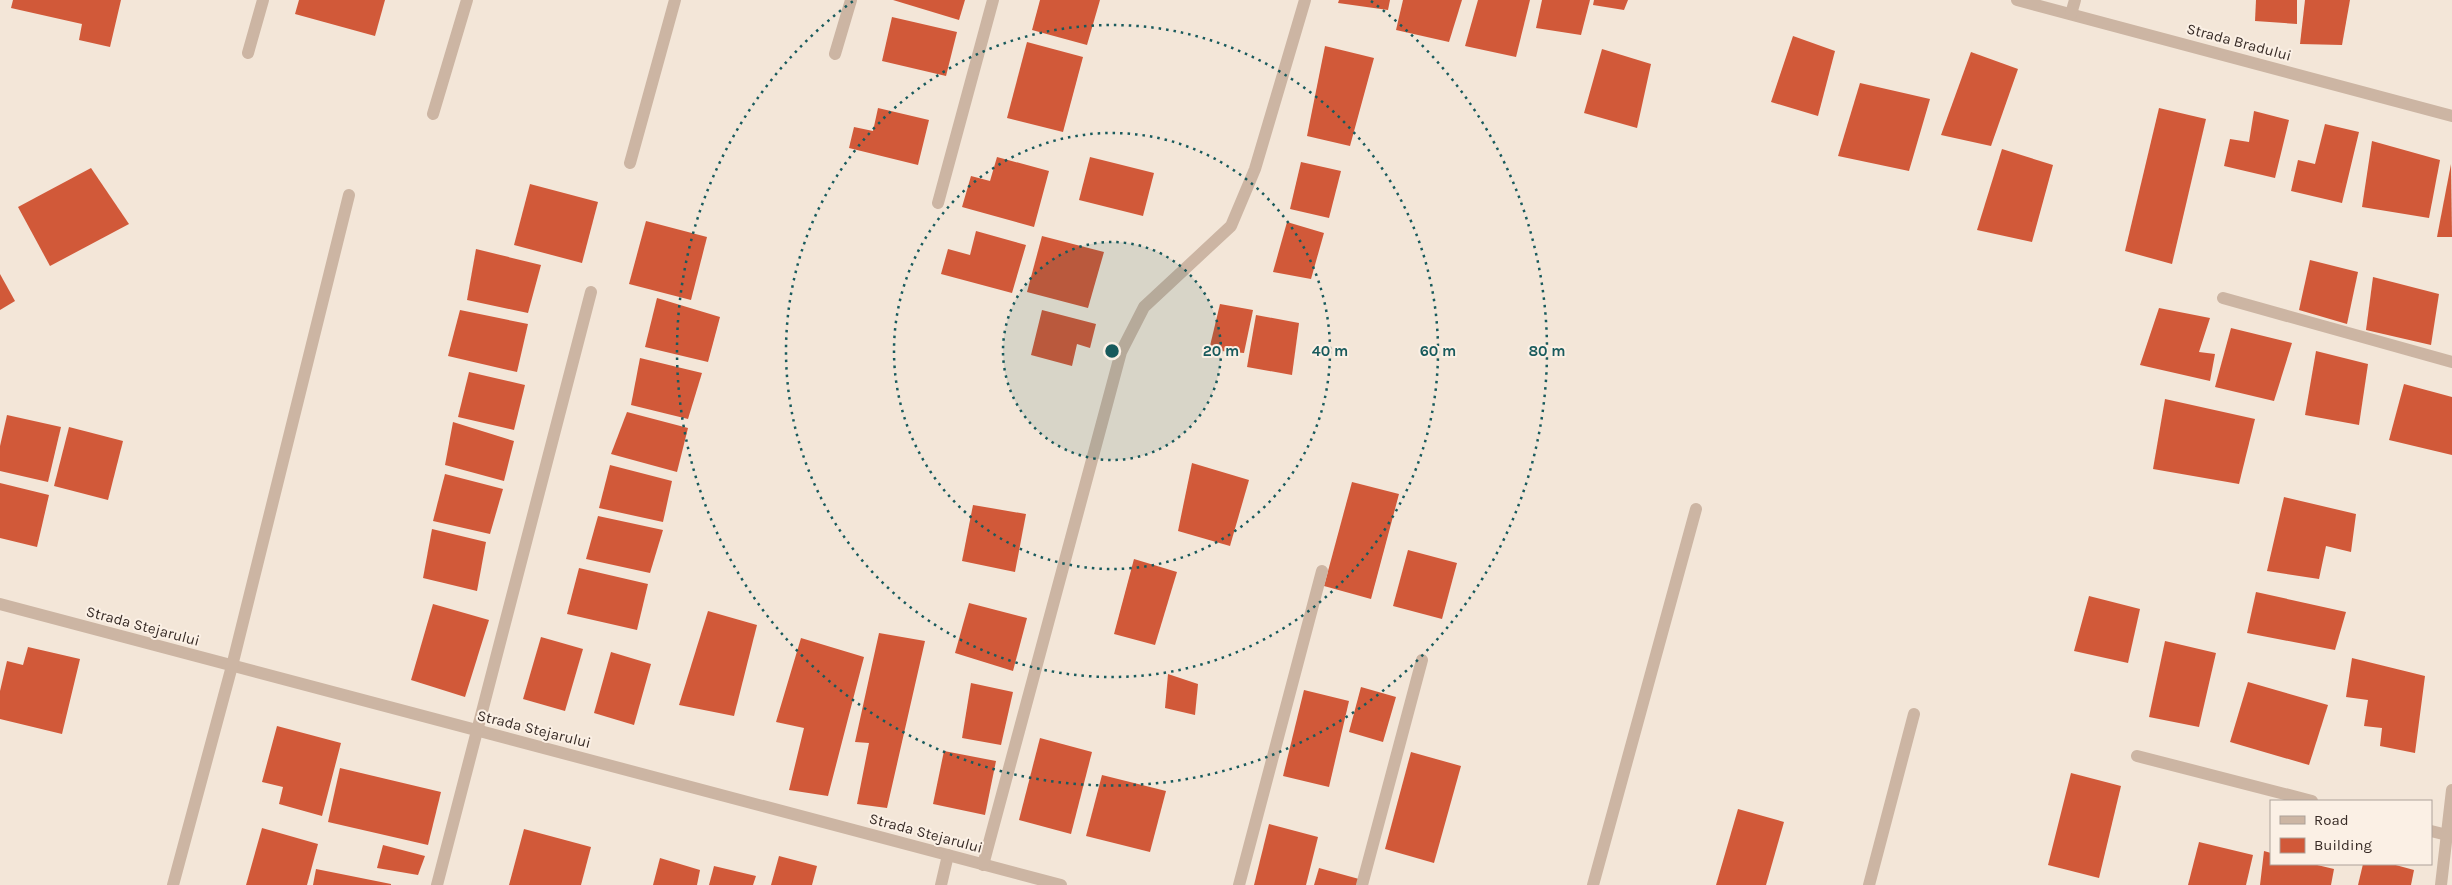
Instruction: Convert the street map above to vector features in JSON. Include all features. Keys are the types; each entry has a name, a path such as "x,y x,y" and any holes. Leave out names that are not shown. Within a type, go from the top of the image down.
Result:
{"street":[{"path":"248,53 263,0"},
{"path":"433,114 467,0"},
{"path":"630,163 675,0"},
{"path":"835,54 851,0"},
{"path":"938,203 994,0"},
{"path":"983,865 1121,352 1144,307 1231,226 1255,169 1305,0"},
{"name":"Strada Bradului","path":"2018,0 2452,116"},
{"path":"2071,14 2075,0"},
{"path":"173,885 232,666 348,194"},
{"path":"437,885 590,292"},
{"path":"2223,298 2452,362"},
{"path":"1593,885 1696,509"},
{"path":"1239,885 1322,571"},
{"name":"Strada Stejarului","path":"0,604 1061,885"},
{"path":"1362,885 1422,660"},
{"path":"1870,885 1914,714"},
{"path":"2137,756 2308,800"},
{"path":"2441,885 2452,790"},
{"path":"2432,831 2447,835"},
{"path":"941,885 948,855"}],"building":[{"path":"13,0 121,0 110,47 79,40 82,24 11,8"},
{"path":"299,0 385,0 375,36 295,14"},
{"path":"893,0 965,0 959,20"},
{"path":"1040,0 1100,0 1087,45 1032,30"},
{"path":"1339,0 1390,0 1388,10 1338,3"},
{"path":"1403,0 1462,0 1449,42 1396,30"},
{"path":"1478,0 1530,0 1516,57 1465,46"},
{"path":"1542,0 1590,0 1581,35 1536,28"},
{"path":"1594,0 1628,0 1624,10 1593,5"},
{"path":"2256,0 2297,0 2297,24 2255,21"},
{"path":"2305,0 2350,0 2342,45 2300,44"},
{"path":"892,17 957,32 946,76 882,61"},
{"path":"1793,36 1835,51 1818,116 1771,102"},
{"path":"1027,42 1083,57 1063,132 1007,118"},
{"path":"1325,46 1374,58 1350,146 1307,136"},
{"path":"1602,49 1651,64 1637,128 1584,113"},
{"path":"1971,52 2018,69 1991,146 1941,135"},
{"path":"1860,83 1930,99 1909,171 1838,156"},
{"path":"878,108 929,120 918,165 849,148 854,127 873,131"},
{"path":"2159,108 2206,119 2172,264 2125,251"},
{"path":"2254,111 2289,120 2275,178 2224,166 2230,139 2249,142"},
{"path":"2325,124 2359,132 2342,203 2291,191 2298,160 2315,164"},
{"path":"2372,141 2440,160 2429,218 2362,207"},
{"path":"2002,149 2053,165 2032,242 1977,230"},
{"path":"997,157 1049,171 1034,227 962,207 971,176 990,181"},
{"path":"1090,157 1154,173 1143,216 1079,200"},
{"path":"1301,162 1341,171 1329,218 1290,209"},
{"path":"2451,164 2452,237 2437,237"},
{"path":"91,168 129,224 50,266 18,207"},
{"path":"530,184 598,202 582,263 514,245"},
{"path":"646,221 707,237 691,300 629,284"},
{"path":"1287,222 1324,233 1311,279 1273,272"},
{"path":"976,231 1026,245 1012,293 941,274 948,249 970,255"},
{"path":"1042,236 1104,252 1088,308 1027,292"},
{"path":"476,249 541,265 528,313 467,300"},
{"path":"2310,260 2358,272 2347,324 2299,310"},
{"path":"0,274 15,301 0,310"},
{"path":"2373,277 2439,294 2431,345 2366,330"},
{"path":"657,298 720,317 708,362 645,347"},
{"path":"1220,304 1253,310 1244,353 1209,350"},
{"path":"2159,308 2210,318 2199,352 2215,354 2210,381 2140,365"},
{"path":"460,310 528,324 517,372 448,356"},
{"path":"1042,310 1096,324 1090,348 1077,344 1072,366 1031,355"},
{"path":"1256,315 1299,323 1292,375 1247,367"},
{"path":"2231,328 2292,343 2274,401 2215,387"},
{"path":"2316,351 2368,364 2359,425 2305,415"},
{"path":"640,358 702,373 688,419 631,405"},
{"path":"469,372 525,385 514,430 458,417"},
{"path":"2404,384 2452,397 2452,455 2389,440"},
{"path":"2165,399 2255,419 2239,484 2153,469"},
{"path":"627,412 688,428 677,472 611,454"},
{"path":"7,415 61,427 48,482 0,471 0,446"},
{"path":"453,422 514,441 504,481 445,465"},
{"path":"69,427 123,441 108,500 54,486"},
{"path":"1192,463 1249,480 1230,546 1178,531"},
{"path":"610,465 672,481 663,522 599,508"},
{"path":"445,474 503,489 490,534 433,521"},
{"path":"1352,482 1399,494 1371,599 1324,586"},
{"path":"0,483 49,495 37,547 0,538"},
{"path":"2284,497 2356,514 2351,552 2326,546 2319,579 2267,571"},
{"path":"973,505 1026,514 1015,572 962,561"},
{"path":"598,516 663,530 650,573 586,559"},
{"path":"432,529 486,542 477,591 423,578"},
{"path":"1408,550 1457,563 1442,619 1393,606"},
{"path":"1134,559 1177,572 1155,645 1114,634"},
{"path":"579,568 648,584 637,630 567,614"},
{"path":"2256,592 2346,612 2335,650 2247,633"},
{"path":"2089,596 2140,609 2128,663 2074,651"},
{"path":"969,603 1027,618 1013,671 955,653"},
{"path":"433,604 489,620 465,697 411,680"},
{"path":"708,611 757,625 734,716 679,705"},
{"path":"879,633 925,641 887,808 857,804 869,743 855,742"},
{"path":"541,637 583,649 565,711 523,699"},
{"path":"801,638 864,657 828,796 789,790 804,728 776,722"},
{"path":"2165,641 2216,653 2199,727 2149,717"},
{"path":"28,647 80,659 62,734 0,719 0,691 7,661 23,665"},
{"path":"611,652 651,664 634,725 594,713"},
{"path":"2352,658 2425,676 2415,753 2380,746 2382,728 2364,726 2368,700 2346,697"},
{"path":"1168,674 1198,684 1195,715 1165,708"},
{"path":"2248,682 2328,705 2309,765 2230,742"},
{"path":"971,683 1013,692 1001,745 962,738"},
{"path":"1361,687 1396,697 1383,742 1349,732"},
{"path":"1304,690 1349,701 1329,787 1283,776"},
{"path":"277,726 341,743 322,816 279,804 283,787 262,782"},
{"path":"1040,738 1092,752 1071,834 1019,820"},
{"path":"944,751 996,761 985,815 933,804"},
{"path":"1411,752 1461,766 1434,863 1385,849"},
{"path":"340,768 441,792 428,845 328,822"},
{"path":"2071,773 2121,786 2099,878 2048,865"},
{"path":"1102,775 1166,791 1150,852 1086,836"},
{"path":"1738,809 1784,822 1766,885 1716,885"},
{"path":"1269,824 1318,837 1306,885 1254,885"},
{"path":"262,828 318,844 307,885 246,885"},
{"path":"524,829 591,847 581,885 509,885"},
{"path":"2199,842 2253,855 2246,885 2188,885"},
{"path":"383,845 425,856 418,875 377,868"},
{"path":"2264,851 2270,853 2270,865 2317,865 2334,869 2331,885 2260,885"},
{"path":"779,856 817,866 812,885 771,885"},
{"path":"660,858 700,870 697,885 653,885"},
{"path":"2363,865 2396,865 2414,870 2411,885 2358,885"},
{"path":"714,866 756,876 753,885 709,885"},
{"path":"1319,868 1359,879 1358,885 1314,885"},
{"path":"316,869 391,884 391,885 313,885"}]}
